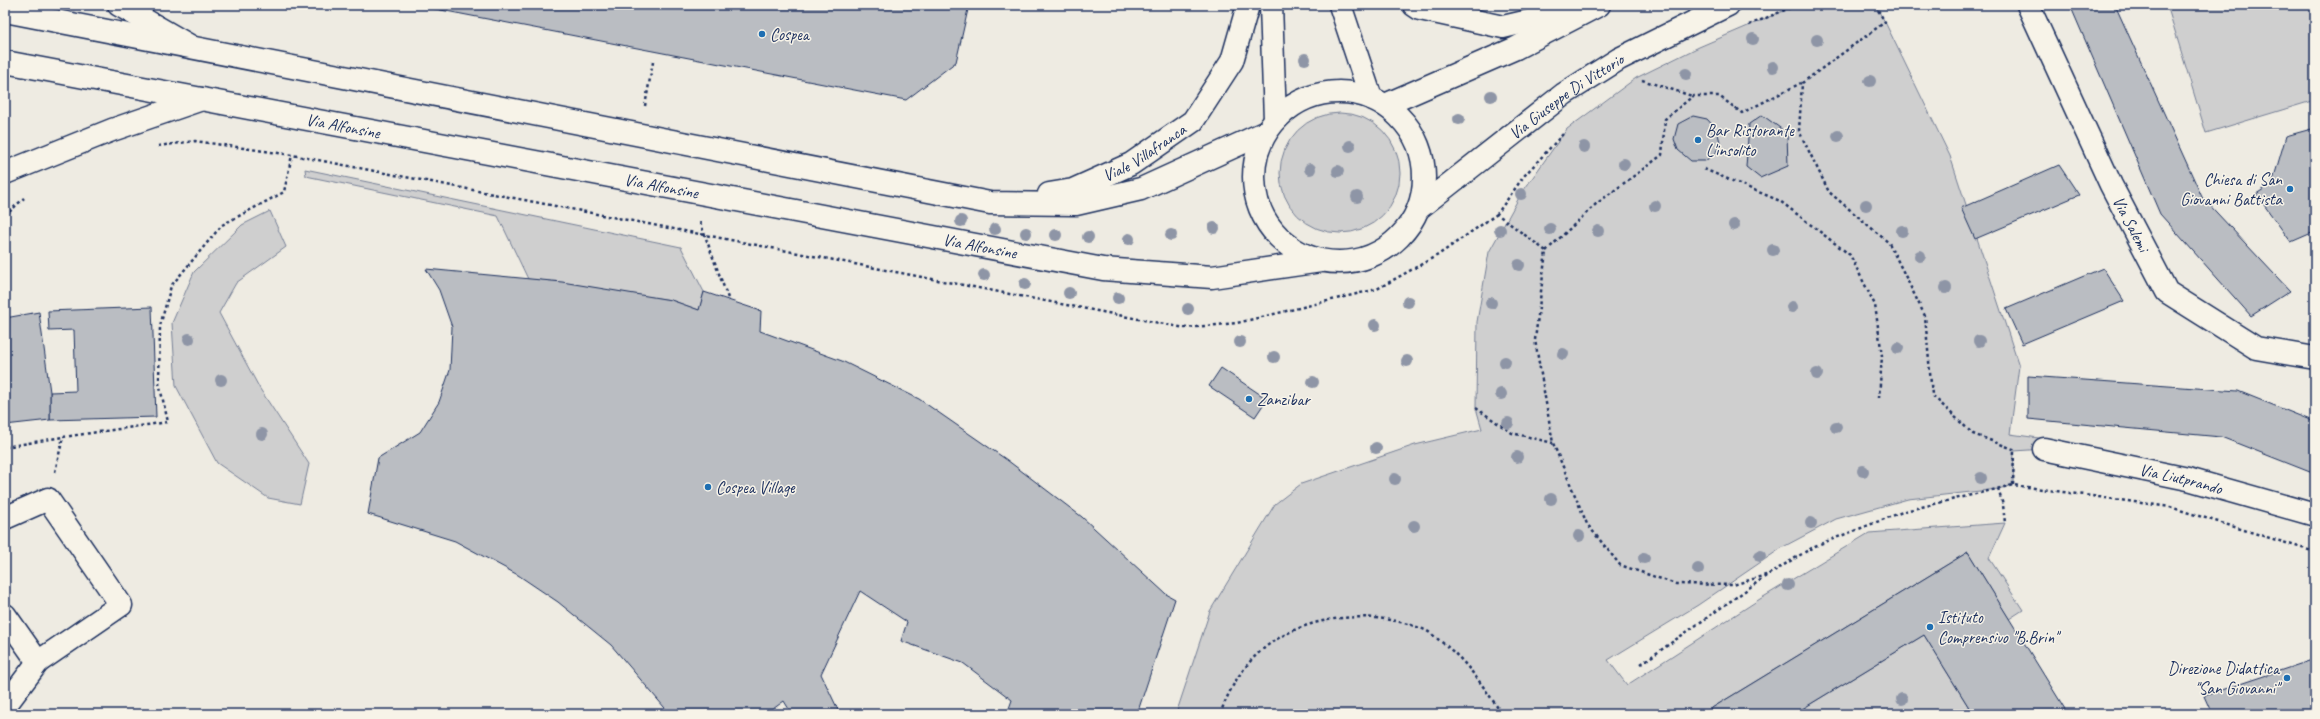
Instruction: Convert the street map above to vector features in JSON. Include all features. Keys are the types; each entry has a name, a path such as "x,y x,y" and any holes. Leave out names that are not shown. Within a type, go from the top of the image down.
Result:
{"main road":[{"path":"119,5 193,47"},
{"name":"Viale Villafranca","path":"990,203 1073,190 1131,164 1193,121 1232,61 1248,5"},
{"path":"5,11 990,203 1076,204 1141,189 1271,126 1297,103 1310,97 1330,92 1351,93 1378,102 1403,120 1416,140 1423,162 1424,185 1419,208 1409,226 1395,242 1377,254 1356,261 1334,263 1321,261 1295,251 1274,234 1260,211 1253,184 1256,157 1271,126 1271,5"},
{"path":"1340,5 1378,102"},
{"path":"1414,5 1420,9 1503,27 1598,5"},
{"path":"1378,102 1516,48 1598,5"},
{"name":"Via Giuseppe Di Vittorio","path":"1419,208 1564,94 1619,59 1728,5"},
{"name":"Via Salemi","path":"2028,5 2111,185 2167,292 2256,348 2315,358"},
{"name":"Via Alfonsine","path":"5,62 1103,269 1212,277 1321,261"},
{"path":"5,173 112,130 202,99"},
{"name":"Via Liutprando","path":"2044,449 2188,479 2315,516"},
{"path":"5,518 48,499 121,605 38,662 5,706"},
{"path":"5,615 38,662"}],"path":[{"path":"1748,26 1797,5"},
{"path":"1636,78 1693,96 1719,96 1742,113 1802,83 1885,22 1875,5"},
{"path":"648,110 644,105 653,62"},
{"path":"1802,83 1799,131 1829,192 1888,243 1925,316 1932,395 1973,434 2014,450 2013,485"},
{"path":"1693,96 1665,119 1662,155 1596,204 1546,251 1535,340 1553,443 1587,524 1620,565 1676,584 1733,585 1769,574"},
{"path":"1546,251 1497,214 1524,176 1567,129"},
{"path":"157,146 195,141 292,155 804,254"},
{"path":"5,447 168,422 159,383 160,326 171,286 222,225 284,192 292,155"},
{"path":"1704,169 1780,201 1850,255 1875,305 1882,356 1879,398"},
{"path":"5,216 28,194"},
{"path":"705,235 728,301"},
{"path":"1476,408 1512,433 1553,443"},
{"path":"48,499 63,437"},
{"path":"1641,664 1769,574 1815,546 1905,511 2013,485 2170,507 2315,552"},
{"path":"1998,489 2005,523"},
{"path":"1220,714 1230,689 1243,670 1269,645 1301,627 1336,618 1368,617 1425,630 1431,634 1452,650 1473,671 1502,714"}],"shaded area":[{"path":"1797,5 1875,5 1885,22 1950,156 2019,366 2010,434 2046,439 2044,449 2014,451 2013,485 1998,489 1908,499 1836,519 1783,547 1698,605 1608,660 1627,685 1760,599 1869,533 2005,523 1989,558 2023,610 2009,619 1968,552 1702,714 1176,714 1210,611 1275,504 1301,484 1415,445 1482,429 1476,408 1477,322 1489,252 1521,194 1567,129 1636,78 1699,47"},
{"path":"2167,5 2315,5 2315,100 2206,133"},
{"path":"1340,113 1352,114 1363,118 1373,123 1382,131 1390,140 1395,150 1399,161 1399,185 1395,196 1390,206 1382,215 1373,223 1363,228 1352,232 1340,233 1328,232 1317,228 1307,223 1298,215 1290,206 1285,196 1281,185 1280,173 1281,161 1285,150 1290,140 1298,131 1307,123 1317,118 1328,114"},
{"path":"305,169 681,247 704,292 699,310 671,300 528,279 498,216 306,176"},
{"path":"270,211 286,247 236,283 219,313 260,389 309,464 300,504 268,498 217,463 176,386 172,323 194,272 242,225"},
{"path":"1924,635 1973,714 1794,714"}],"building":[{"name":"Cospea","path":"415,5 969,5 956,62 906,100"},
{"path":"2070,5 2115,5 2202,197 2290,291 2251,316 2160,214"},
{"path":"1762,115 1787,133 1788,166 1760,178 1746,167 1749,124"},
{"path":"1693,116 1707,119 1717,130 1720,142 1716,153 1705,161 1691,161 1678,150 1674,139 1678,124"},
{"name":"Chiesa di San Giovanni Battista","path":"2315,128 2315,237 2314,232 2291,242 2256,194 2272,184 2286,136"},
{"path":"2059,165 2079,195 1975,239 1961,208"},
{"path":"2103,268 2124,301 2022,344 2006,309"},
{"name":"Cospea Village","path":"426,269 562,282 671,300 699,310 704,292 761,311 760,331 842,361 919,399 1007,460 1082,517 1166,594 1175,599 1137,714 1007,714 1012,700 963,663 901,641 907,622 860,591 821,674 840,714 792,714 784,701 766,714 670,714 611,645 558,602 518,575 455,541 368,514 378,458 420,432 439,402 450,370 452,327 439,290"},
{"path":"152,307 156,417 50,420 50,392 76,391 74,330 49,331 48,311"},
{"path":"39,312 50,392 50,420 5,425 5,318"},
{"path":"1221,368 1267,399 1255,417 1209,386"},
{"path":"2028,376 2238,391 2315,422 2315,474 2221,437 2028,419"},
{"name":"Istituto Comprensivo \"B.Brin\"","path":"1968,552 2068,714 1973,714 1924,635 1794,714 1702,714"},
{"name":"Direzione Didattica \"San Giovanni\"","path":"2315,659 2315,714 2212,714 2204,696"}],"place":[{"name":"Cospea","path":"762,34"},
{"name":"Bar Ristorante L'insolito","path":"1698,140"},
{"name":"Chiesa di San Giovanni Battista","path":"2290,189"},
{"name":"Zanzibar","path":"1249,399"},
{"name":"Cospea Village","path":"708,487"},
{"name":"Istituto Comprensivo \"B.Brin\"","path":"1930,627"},
{"name":"Direzione Didattica \"San Giovanni\"","path":"2287,678"}]}
